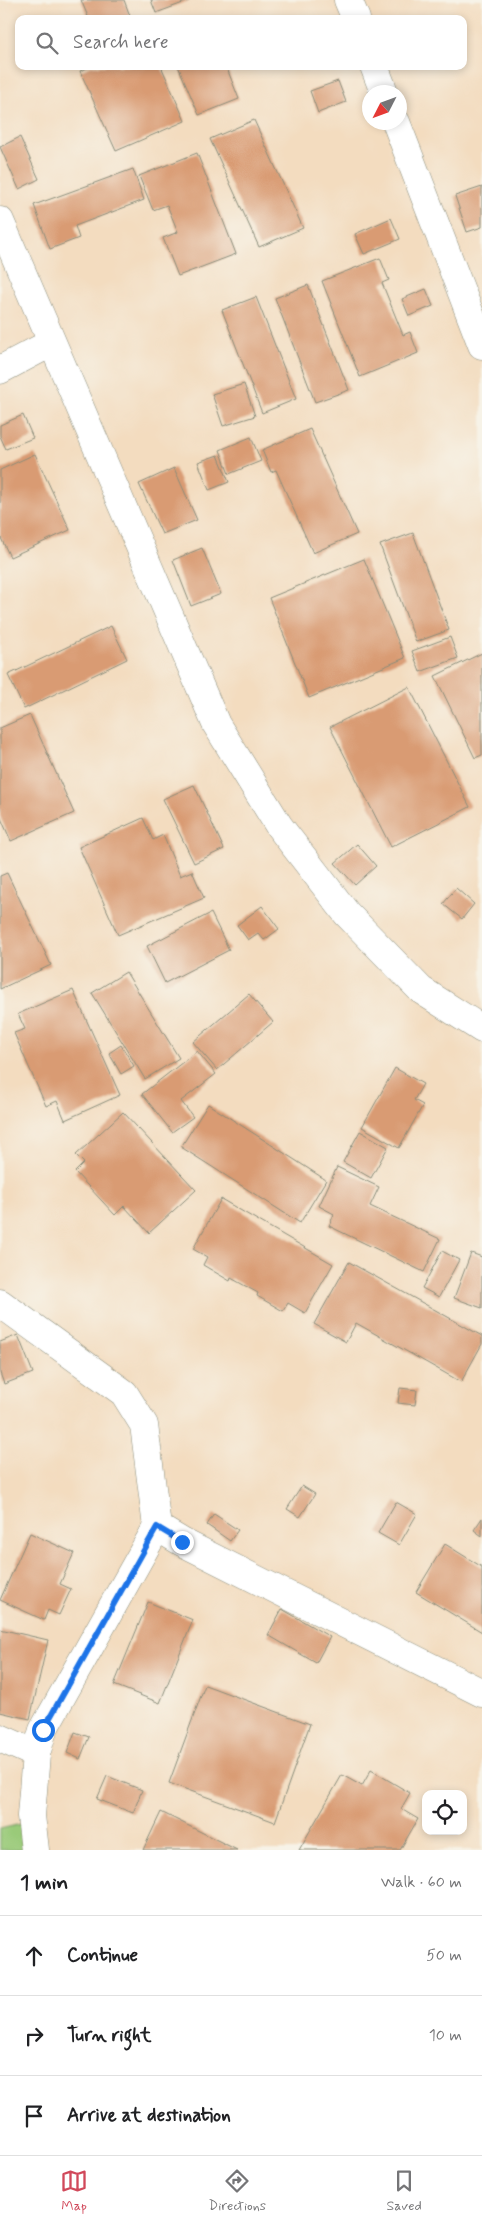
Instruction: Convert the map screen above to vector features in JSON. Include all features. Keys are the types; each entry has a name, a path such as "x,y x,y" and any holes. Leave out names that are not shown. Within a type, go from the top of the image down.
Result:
{"street":[{"path":"348,0 354,15"},
{"path":"376,70 381,85"},
{"path":"399,130 482,345"},
{"path":"0,221 216,724 279,826 347,914 421,990 482,1029"},
{"path":"0,370 51,343"},
{"path":"0,1303 124,1393 144,1425 157,1527 43,1730 36,1754 31,1816 35,1850"},
{"path":"157,1527 182,1542 482,1693"},
{"path":"0,1738 36,1754"}],"green space":[{"path":"25,1823 29,1850 0,1850 0,1829"}],"building":[{"path":"81,0 124,0 130,15 87,15"},
{"path":"151,0 191,0 156,13"},
{"path":"163,70 185,121 116,151 80,71"},
{"path":"180,70 228,70 239,99 199,115"},
{"path":"338,81 346,102 318,113 310,91"},
{"path":"254,120 303,228 259,247 210,139"},
{"path":"20,137 39,179 19,189 0,147"},
{"path":"197,153 236,254 178,276 163,238 178,232 167,205 153,210 139,176"},
{"path":"133,169 144,200 75,226 79,238 50,249 34,205"},
{"path":"482,187 482,227 467,232 455,196"},
{"path":"391,218 400,239 364,254 355,234"},
{"path":"380,258 389,280 382,283 403,335 410,332 418,353 360,377 322,281"},
{"path":"308,285 349,390 315,402 275,298"},
{"path":"426,289 433,306 409,316 402,299"},
{"path":"256,297 296,399 262,413 222,310"},
{"path":"244,384 255,416 223,426 212,394"},
{"path":"23,415 33,438 6,449 0,436 0,425"},
{"path":"310,429 357,534 313,553 276,470 271,472 262,450"},
{"path":"251,437 261,461 229,474 220,450"},
{"path":"35,454 70,530 10,557 0,536 0,470"},
{"path":"218,455 229,482 209,490 198,462"},
{"path":"174,468 197,520 162,534 139,484"},
{"path":"413,533 449,630 416,642 380,545"},
{"path":"202,548 221,594 191,606 173,560"},
{"path":"364,559 405,658 309,698 269,598"},
{"path":"111,626 127,659 24,709 8,675"},
{"path":"450,637 458,658 420,672 412,651"},
{"path":"482,653 482,755 475,758 435,676"},
{"path":"409,687 470,807 391,847 330,727"},
{"path":"30,715 74,813 11,841 0,816 0,728"},
{"path":"194,785 224,849 194,863 163,799"},
{"path":"143,818 153,840 163,835 180,876 192,871 204,898 118,935 79,847"},
{"path":"357,844 376,866 355,885 335,863"},
{"path":"7,873 51,965 0,989 0,876"},
{"path":"456,888 474,904 462,919 443,904"},
{"path":"262,906 279,929 264,940 258,933 248,940 237,925"},
{"path":"211,913 229,950 165,983 147,946"},
{"path":"126,972 179,1058 145,1079 92,993"},
{"path":"73,990 120,1095 65,1120 57,1101 46,1106 14,1033 25,1029 18,1014"},
{"path":"249,994 273,1022 217,1070 193,1042"},
{"path":"121,1045 134,1066 121,1074 109,1053"},
{"path":"197,1051 216,1074 181,1101 193,1117 172,1132 142,1094"},
{"path":"395,1068 423,1084 414,1100 423,1105 399,1148 362,1127"},
{"path":"208,1104 326,1180 300,1223 181,1147"},
{"path":"123,1112 196,1190 149,1233 124,1206 115,1215 75,1172 84,1163 76,1155"},
{"path":"360,1131 388,1147 371,1178 343,1162"},
{"path":"337,1167 379,1187 370,1206 440,1239 424,1272 329,1226 334,1214 319,1206"},
{"path":"221,1199 333,1264 305,1313 288,1303 283,1311 257,1296 258,1293 231,1278 230,1281 203,1265 207,1257 193,1249"},
{"path":"442,1251 459,1260 439,1297 422,1288"},
{"path":"471,1253 482,1257 482,1308 454,1298"},
{"path":"349,1262 482,1336 482,1344 461,1382 356,1323 346,1342 314,1324"},
{"path":"18,1335 33,1373 4,1384 0,1373 0,1342"},
{"path":"400,1388 417,1390 415,1405 398,1403"},
{"path":"302,1486 315,1494 300,1517 287,1509"},
{"path":"396,1502 417,1514 399,1545 378,1533"},
{"path":"214,1514 238,1530 230,1541 207,1525"},
{"path":"482,1518 482,1536 474,1530"},
{"path":"30,1533 74,1553 60,1584 71,1589 59,1615 48,1610 44,1620 0,1600"},
{"path":"445,1544 482,1567 482,1632 416,1592"},
{"path":"148,1602 193,1620 160,1703 114,1685"},
{"path":"282,1609 330,1637 316,1663 268,1635"},
{"path":"0,1629 48,1640 30,1719 0,1712"},
{"path":"205,1685 310,1724 275,1822 169,1783"},
{"path":"75,1732 89,1737 80,1759 67,1753"},
{"path":"371,1770 410,1793 401,1809 418,1819 400,1850 299,1850 342,1775 362,1786"},
{"path":"107,1776 142,1790 133,1813 97,1799"},
{"path":"161,1812 237,1850 143,1850"}],"route":[{"path":"43,1730 140,1554 157,1527 182,1542"}]}
